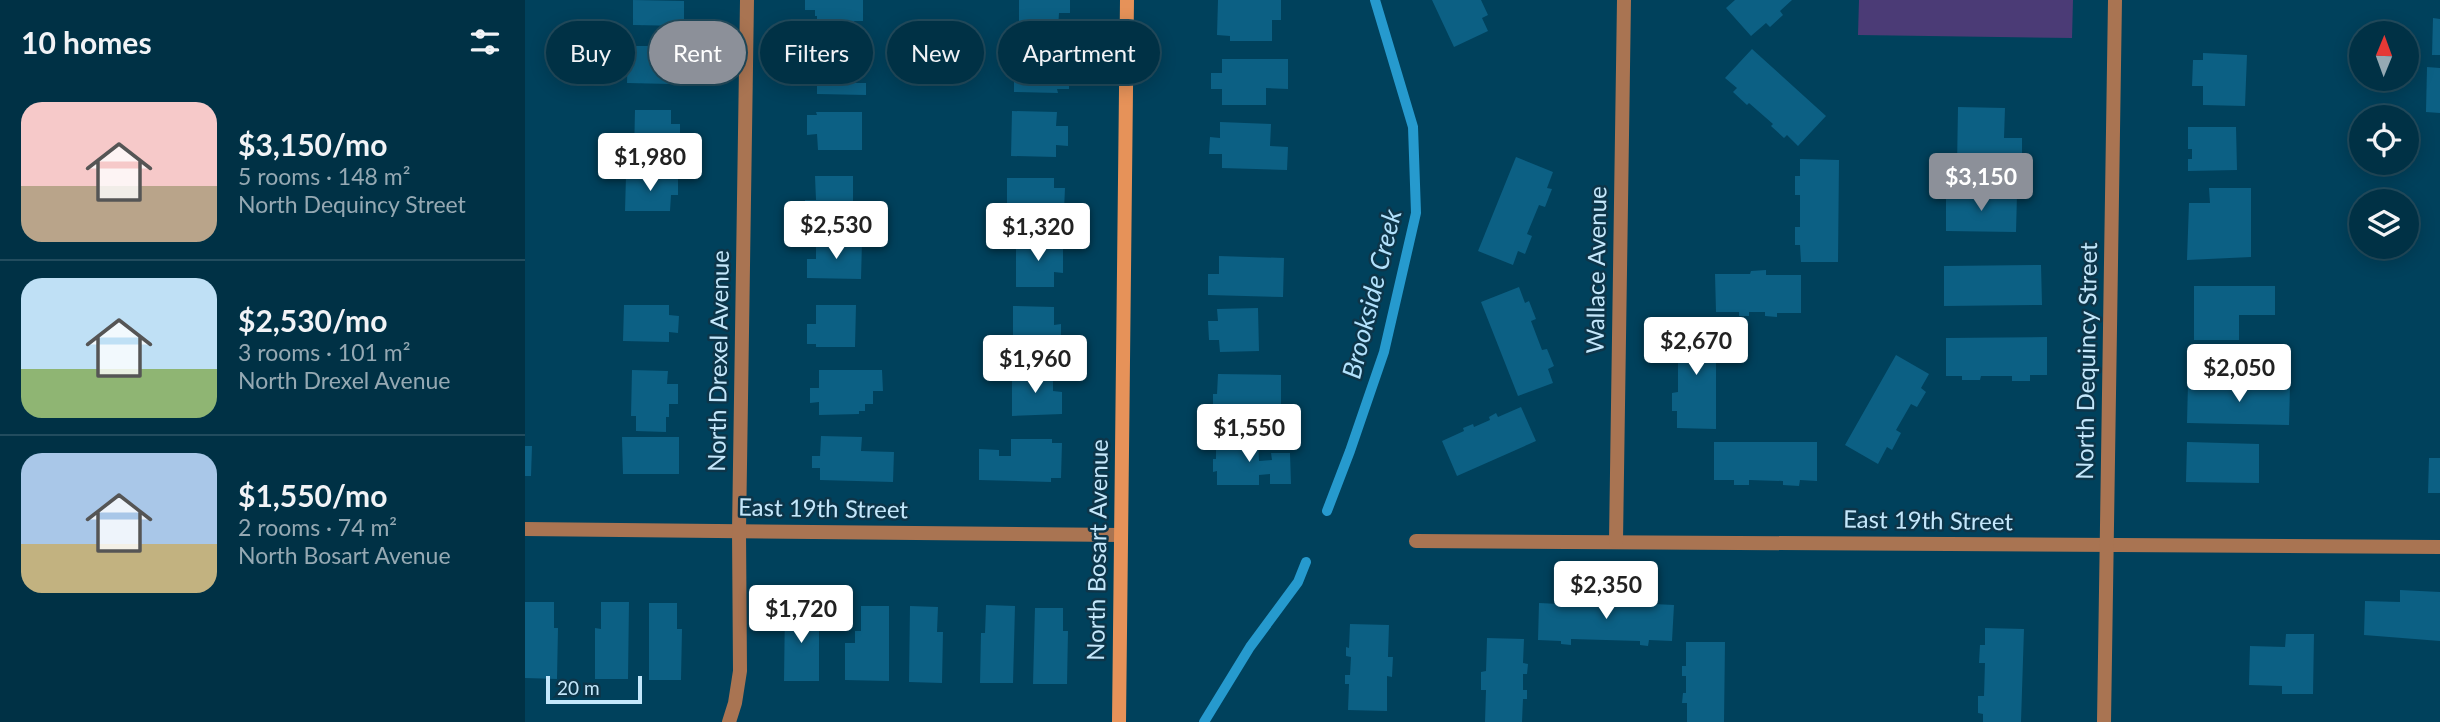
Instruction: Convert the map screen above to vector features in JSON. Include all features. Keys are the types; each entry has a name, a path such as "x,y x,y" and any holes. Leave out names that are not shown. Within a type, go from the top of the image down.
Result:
{"street":[{"name":"North Drexel Avenue","path":"729,722 740,671 739,531 747,0"},
{"name":"North Bosart Avenue","path":"1119,722 1127,0"},
{"name":"Wallace Avenue","path":"1616,541 1624,0"},
{"name":"North Dequincy Street","path":"2104,722 2115,0"},
{"name":"East 19th Street","path":"525,529 1121,535"},
{"name":"East 19th Street","path":"1416,541 2440,547"}],"shaded area":[{"path":"1859,0 2073,0 2072,38 1858,35"}],"building":[{"path":"633,0 684,1 684,21 649,21 649,25 635,25"},
{"path":"805,0 863,0 863,21 817,20 815,10 805,10"},
{"path":"1019,0 1070,0 1070,13 1059,13 1058,21 1019,21"},
{"path":"1218,0 1281,0 1281,20 1272,20 1272,41 1230,41 1230,36 1217,35"},
{"path":"1432,0 1481,0 1488,15 1482,18 1488,31 1454,47"},
{"path":"1735,0 1792,0 1780,11 1783,15 1770,27 1766,23 1751,36 1726,8"},
{"path":"2433,18 2440,19 2440,55 2432,55"},
{"path":"635,46 649,46 649,84 635,83"},
{"path":"1752,49 1826,116 1798,146 1787,135 1784,138 1771,126 1773,124 1733,92 1737,88 1725,78"},
{"path":"2203,53 2247,55 2245,106 2203,105 2203,86 2192,86 2193,60 2203,60"},
{"path":"1222,59 1288,59 1288,89 1266,88 1266,105 1222,105 1222,89 1211,89 1211,73 1222,73"},
{"path":"2427,67 2440,68 2440,113 2426,112"},
{"path":"817,84 866,84 866,95 817,94"},
{"path":"1014,84 1069,84 1069,89 1057,89 1058,93 1014,92"},
{"path":"1958,107 2005,108 2004,138 2022,138 2022,167 1957,166"},
{"path":"635,110 671,110 671,124 680,124 680,143 672,143 671,156 634,155"},
{"path":"1012,111 1057,112 1056,126 1068,126 1068,146 1056,145 1056,157 1011,156"},
{"path":"816,112 862,112 862,150 818,150 817,134 807,135 807,115 817,115"},
{"path":"1220,122 1271,124 1270,146 1288,147 1287,170 1222,168 1222,154 1209,154 1210,137 1220,138"},
{"path":"2188,127 2236,127 2237,170 2188,171 2188,159 2192,159 2192,149 2188,149"},
{"path":"1516,157 1553,172 1547,188 1552,189 1545,207 1539,205 1527,234 1532,236 1525,254 1518,251 1513,265 1478,251"},
{"path":"1800,159 1839,160 1838,262 1801,262 1800,245 1795,245 1795,227 1800,227 1800,195 1795,195 1795,176 1800,176"},
{"path":"626,175 678,176 678,195 671,195 670,211 625,211"},
{"path":"815,176 853,176 853,222 816,222 816,219 805,219 805,200 816,200"},
{"path":"1007,178 1054,178 1054,188 1065,188 1064,211 1055,211 1055,220 1007,219"},
{"path":"2209,188 2251,188 2251,257 2187,260 2189,203 2210,203"},
{"path":"1946,194 2017,194 2016,232 1946,231"},
{"path":"816,241 862,242 861,279 807,278 807,259 816,259"},
{"path":"1016,241 1063,242 1063,273 1054,272 1054,287 1016,287"},
{"path":"1219,256 1284,258 1283,297 1208,295 1208,274 1219,274"},
{"path":"2041,265 2042,305 1944,306 1944,266"},
{"path":"1766,270 1766,275 1801,275 1801,313 1777,313 1777,317 1765,316 1765,312 1749,312 1749,316 1739,316 1739,312 1716,312 1715,274 1750,274 1751,271"},
{"path":"2194,286 2275,286 2275,315 2239,315 2239,340 2194,340"},
{"path":"1519,287 1525,303 1529,301 1536,319 1531,321 1542,350 1547,349 1554,366 1548,369 1553,383 1518,396 1481,302"},
{"path":"624,305 669,305 669,315 679,316 678,333 669,332 669,342 623,341"},
{"path":"816,305 856,305 855,347 816,347 816,344 807,344 807,324 816,324"},
{"path":"1013,306 1054,307 1054,325 1061,324 1061,337 1053,337 1053,348 1013,348"},
{"path":"1258,308 1259,351 1220,352 1219,340 1209,340 1208,321 1218,321 1217,309"},
{"path":"1678,325 1716,325 1716,429 1677,428 1677,411 1672,411 1672,393 1678,392 1678,361 1673,361 1673,342 1678,342"},
{"path":"2047,337 2047,375 2030,375 2030,381 2012,381 2012,376 1981,376 1980,380 1962,380 1962,376 1946,376 1946,338"},
{"path":"1896,355 1929,374 1921,388 1926,392 1917,407 1911,404 1896,430 1901,433 1892,450 1887,447 1878,464 1845,445"},
{"path":"632,370 668,371 667,384 678,384 678,404 669,404 666,432 636,431 636,416 631,416"},
{"path":"819,370 882,370 883,391 873,391 873,404 865,404 865,411 859,411 859,414 819,415 819,402 810,403 810,388 819,388"},
{"path":"1012,372 1053,372 1053,391 1062,392 1062,414 1012,416"},
{"path":"1218,374 1281,375 1281,418 1218,418 1218,405 1213,405 1213,394 1217,394"},
{"path":"2188,383 2290,385 2289,425 2187,423"},
{"path":"1521,407 1536,441 1457,476 1442,441 1464,431 1463,428 1473,424 1474,427 1490,420 1489,417 1496,413 1498,417"},
{"path":"821,436 862,437 861,451 894,452 893,482 820,480 820,468 812,468 812,456 820,456"},
{"path":"622,437 679,437 679,474 623,474"},
{"path":"1011,439 1052,439 1052,443 1062,443 1061,478 1051,478 1051,482 979,480 979,449 999,450 999,456 1011,456"},
{"path":"1258,440 1259,461 1272,460 1271,453 1290,453 1291,484 1270,484 1270,474 1259,475 1259,485 1217,485 1217,471 1213,472 1216,441"},
{"path":"1714,442 1817,442 1817,481 1800,480 1799,486 1783,485 1783,481 1749,480 1749,485 1734,485 1734,480 1714,480"},
{"path":"2187,442 2259,444 2259,483 2186,482"},
{"path":"525,446 532,446 531,476 525,476"},
{"path":"2429,458 2440,458 2440,493 2428,493"},
{"path":"2400,590 2440,592 2440,641 2364,635 2365,601 2400,602"},
{"path":"1580,595 1633,597 1633,603 1674,605 1672,641 1649,640 1648,646 1640,645 1640,641 1571,639 1571,645 1561,644 1561,641 1538,640 1539,603 1580,605"},
{"path":"525,602 554,602 554,628 558,628 557,679 525,678"},
{"path":"601,602 629,602 628,679 595,679 595,628 601,629"},
{"path":"649,603 677,603 677,629 682,629 681,680 649,680"},
{"path":"986,605 1015,606 1013,683 980,683 981,633 985,633"},
{"path":"785,606 813,606 813,630 819,630 819,681 784,681"},
{"path":"861,606 889,606 889,681 845,680 845,643 855,643 855,631 861,631"},
{"path":"910,606 938,607 937,632 943,632 942,683 909,682"},
{"path":"1035,608 1063,608 1063,631 1068,631 1067,684 1033,684"},
{"path":"1350,624 1389,625 1388,657 1393,657 1392,677 1387,676 1387,711 1348,710 1349,684 1345,684 1345,675 1350,675 1351,657 1346,656 1346,647 1349,648"},
{"path":"1985,628 2024,629 2021,722 1983,722 1983,714 1978,713 1978,696 1984,696 1985,663 1979,663 1980,645 1985,645"},
{"path":"2286,634 2314,634 2313,694 2282,694 2282,686 2249,685 2250,646 2285,647"},
{"path":"1487,638 1524,639 1523,663 1528,664 1527,674 1523,674 1523,690 1527,690 1527,699 1523,699 1522,722 1485,722 1486,690 1481,690 1481,672 1486,671"},
{"path":"1686,642 1725,642 1724,722 1687,722 1687,703 1682,703 1683,693 1686,693 1686,676 1682,676 1682,666 1686,666"}],"waterway":[{"name":"Brookside Creek","path":"1327,511 1384,352 1416,213 1413,127 1375,0"},
{"name":"Brookside Creek","path":"1204,722 1250,647 1298,582 1306,562"}]}
